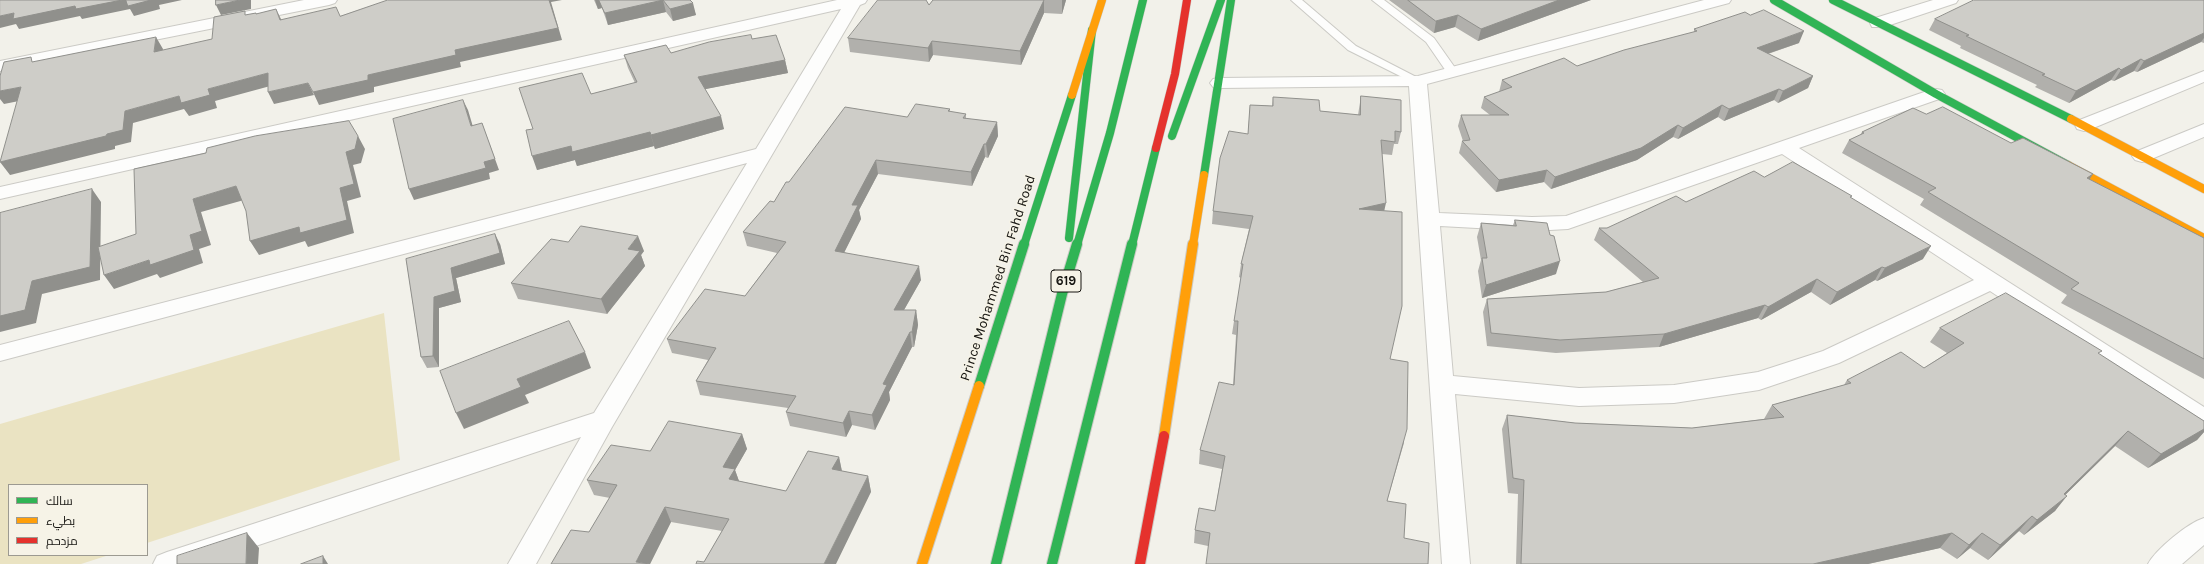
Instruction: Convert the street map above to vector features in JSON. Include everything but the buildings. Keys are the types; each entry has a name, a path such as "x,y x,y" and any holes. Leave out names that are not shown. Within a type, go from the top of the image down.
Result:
{"main road":[{"name":"Prince Mohammed Bin Fahd Road","path":"922,564 1102,0"},
{"name":"619","path":"996,564 1062,294 1110,133 1143,0"},
{"path":"1052,564 1175,74 1187,0"},
{"path":"1170,142 1221,0"},
{"path":"1140,564 1156,485 1231,0"},
{"path":"1774,0 1936,94 2204,238"},
{"path":"1832,0 2084,125 2204,189"},
{"path":"1062,294 1092,30"},
{"path":"1125,269 1162,164"}],"street":[{"path":"0,66 329,0"},
{"path":"1219,83 1418,81 1723,0"},
{"path":"1878,23 1950,0"},
{"path":"522,564 603,420 857,1"},
{"path":"0,193 857,1"},
{"path":"2084,125 2204,76"},
{"path":"1418,81 1456,564"},
{"path":"1428,219 1532,224 1568,222 1936,94"},
{"path":"2142,156 2204,130"},
{"path":"1784,147 2204,419"},
{"path":"0,354 763,154"},
{"path":"1442,384 1579,397 1674,394 1759,381 1831,357 1992,281"},
{"path":"167,564 603,420"},
{"path":"2162,564 2204,529"}],"lane":[{"path":"1296,0 1352,48 1418,81"},
{"path":"1377,0 1430,40 1452,72"}],"shaded area":[{"path":"384,313 400,460 148,543 148,484 8,484 8,556 106,556 81,564 0,564 0,424"}],"traffic: fast":[{"path":"996,564 1062,294 1110,133 1143,0"},
{"path":"1172,136 1221,0"},
{"path":"1204,175 1231,0"},
{"path":"1774,0 1936,94 2068,165"},
{"path":"1833,0 2071,119"},
{"path":"1069,238 1092,30"},
{"path":"979,386 1072,95"},
{"path":"1052,564 1156,148"}],"traffic: slow":[{"path":"1072,95 1102,0"},
{"path":"2071,119 2204,189"},
{"path":"2068,165 2204,238"},
{"path":"1164,436 1204,175"},
{"path":"922,564 979,386"}],"traffic: jam":[{"path":"1156,148 1175,74 1187,0"},
{"path":"1140,564 1164,436"}]}
